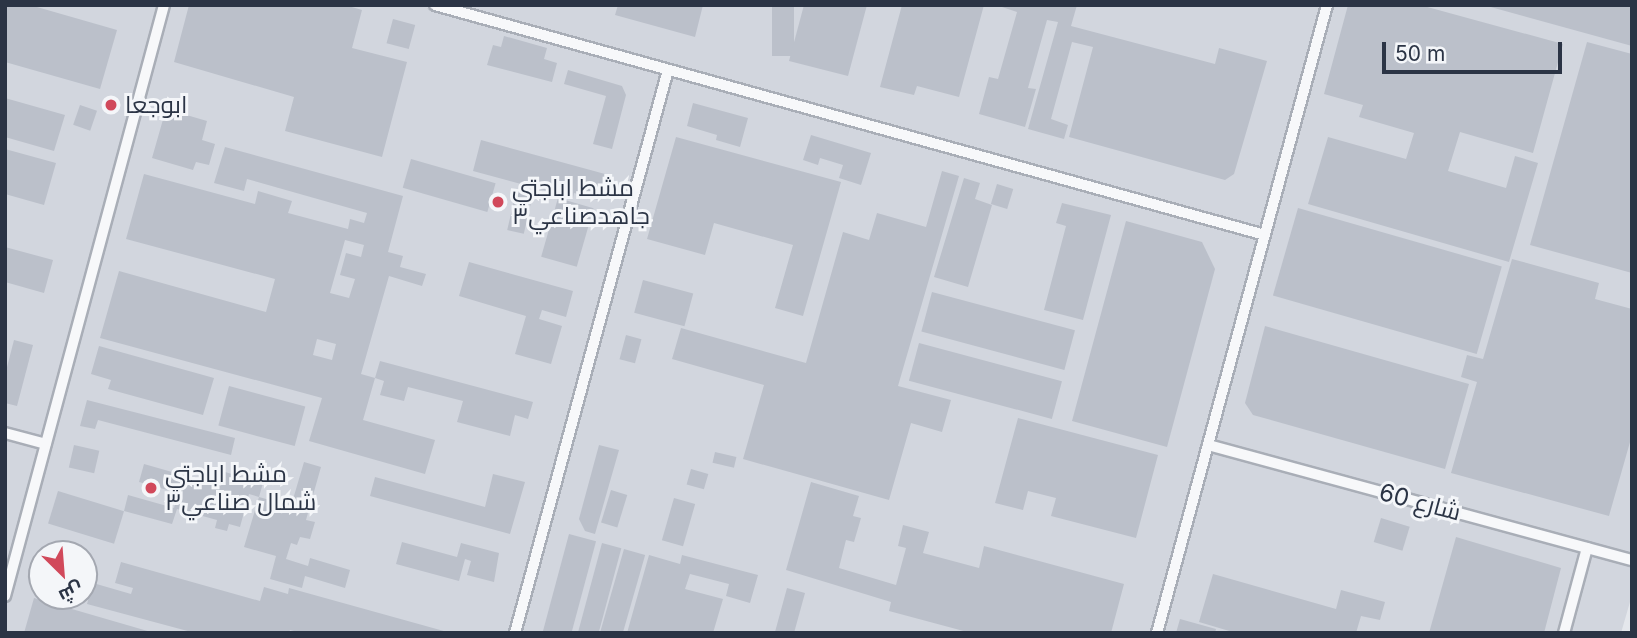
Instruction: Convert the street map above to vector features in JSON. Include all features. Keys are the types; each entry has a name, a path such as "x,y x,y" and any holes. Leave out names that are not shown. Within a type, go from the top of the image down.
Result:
{"lane":[{"path":"5,596 164,5"},
{"path":"435,5 1265,235"},
{"path":"1157,633 1327,5"},
{"path":"515,633 668,70"},
{"path":"5,433 46,444"},
{"name":"شارع 60","path":"1208,445 1632,560"},
{"path":"1564,633 1587,548"}],"shaded area":[{"path":"5,5 1632,5 1632,595 1621,633 5,633"}],"building":[{"path":"5,5 30,5 117,30 100,89 5,62"},
{"path":"189,5 345,5 362,10 352,48 407,62 382,157 285,131 294,97 174,62"},
{"path":"618,5 703,5 695,37 615,15"},
{"path":"772,5 794,5 794,56 772,56"},
{"path":"804,5 867,5 848,76 789,61"},
{"path":"902,5 984,5 959,97 917,86 914,95 880,87"},
{"path":"996,5 1077,5 1071,26 1215,64 1219,48 1267,61 1234,174 1225,180 1069,137 1093,47 1072,42 1051,119 1068,125 1064,139 1028,129 1058,22 1047,20 1028,88 1036,89 1025,127 979,114 989,77 998,79 1017,12"},
{"path":"1348,5 1420,5 1563,44 1533,153 1460,132 1448,171 1506,188 1515,156 1538,163 1509,262 1308,204 1328,137 1406,159 1414,133 1359,117 1363,105 1324,94"},
{"path":"1632,5 1632,46 1487,6"},
{"path":"393,19 415,25 409,49 387,43"},
{"path":"504,36 547,48 544,59 557,63 552,82 487,65 493,45 501,47"},
{"path":"1587,42 1632,54 1632,273 1530,245"},
{"path":"568,70 622,86 626,95 612,149 593,144 606,96 564,84"},
{"path":"5,98 65,115 54,151 5,137"},
{"path":"693,103 748,118 740,147 716,140 717,135 687,126"},
{"path":"80,105 97,111 90,131 73,125"},
{"path":"166,109 207,121 202,140 215,144 209,165 196,162 193,170 152,158"},
{"path":"811,135 871,153 861,185 839,178 843,165 820,158 818,165 803,160"},
{"path":"676,137 841,182 803,316 775,308 793,245 714,223 705,255 647,239"},
{"path":"481,140 605,174 598,200 574,193 573,198 473,171"},
{"path":"225,147 403,196 388,252 403,256 400,267 426,274 422,286 389,276 361,374 375,378 363,420 435,440 425,474 309,441 322,398 100,338 119,271 266,312 275,279 126,239 144,174 255,204 258,191 292,201 288,213 348,229 350,219 364,223 367,213 247,179 244,191 214,183","holes":["345,240 364,245 361,257 346,253 340,275 355,279 349,298 330,293","317,339 336,344 332,360 313,355"]},
{"path":"5,149 56,163 44,205 5,194"},
{"path":"411,159 496,183 487,212 403,188"},
{"path":"942,171 959,176 898,386 951,400 942,432 911,423 889,500 743,459 764,385 672,359 681,328 806,363 843,232 869,240 877,213 926,227"},
{"path":"964,178 980,183 975,199 992,205 968,287 934,277"},
{"path":"997,184 1013,189 1007,209 991,204"},
{"path":"516,192 533,196 524,234 507,230"},
{"path":"558,198 594,208 577,267 541,257"},
{"path":"1062,203 1111,215 1083,320 1044,310 1066,226 1056,223"},
{"path":"1298,208 1502,266 1477,354 1273,295"},
{"path":"1126,221 1202,242 1215,269 1167,447 1072,421"},
{"path":"5,247 53,260 44,293 5,282"},
{"path":"1512,259 1599,283 1595,299 1632,309 1632,435 1609,516 1451,473 1477,382 1461,377 1467,355 1483,359"},
{"path":"469,262 573,291 566,317 542,310 539,319 562,326 551,364 515,354 526,316 459,296"},
{"path":"643,280 693,293 684,326 634,313"},
{"path":"932,292 1075,330 1064,370 921,332"},
{"path":"1265,326 1469,384 1445,469 1253,415 1245,403"},
{"path":"626,335 641,339 635,363 620,359"},
{"path":"14,340 33,345 17,406 5,403 5,375"},
{"path":"919,343 1062,381 1052,419 909,381"},
{"path":"99,346 214,378 203,415 108,389 111,380 91,374"},
{"path":"380,361 533,402 528,419 515,415 510,436 457,422 463,401 408,387 404,401 380,395 384,381 375,378"},
{"path":"229,386 305,406 295,446 218,426"},
{"path":"87,400 235,438 231,455 98,420 95,429 80,426"},
{"path":"1018,418 1158,455 1136,538 1051,516 1056,498 1028,491 1023,510 995,503"},
{"path":"74,445 99,451 94,473 69,467"},
{"path":"599,445 619,450 595,534 585,531 579,519"},
{"path":"715,452 736,457 734,468 713,463"},
{"path":"304,462 321,467 306,520 315,522 310,539 300,537 297,545 291,543 286,559 308,566 310,558 350,570 345,588 305,576 302,588 270,579 276,556 244,547 259,497 291,506"},
{"path":"144,464 221,486 225,472 263,483 259,497 249,494 240,527 229,524 227,531 215,528 217,520 177,509 172,524 124,511 128,495 174,508 178,493 139,482"},
{"path":"691,469 708,474 704,489 687,484"},
{"path":"493,474 525,482 510,534 370,496 375,477 485,507"},
{"path":"811,482 859,496 853,516 861,518 854,542 846,540 839,568 896,585 906,548 898,546 903,525 929,532 923,553 979,568 984,546 1124,584 1111,633 971,633 889,611 891,602 786,570"},
{"path":"611,490 627,495 617,527 601,523"},
{"path":"58,491 124,511 114,544 48,524"},
{"path":"674,498 695,504 683,546 662,540"},
{"path":"1381,518 1410,527 1402,551 1374,542"},
{"path":"569,534 596,541 571,633 542,633"},
{"path":"1456,537 1561,568 1544,633 1429,633"},
{"path":"402,542 457,557 461,543 499,553 494,582 467,575 471,561 465,559 459,581 396,564"},
{"path":"602,543 621,548 599,633 578,633"},
{"path":"624,549 645,555 623,633 600,633"},
{"path":"649,555 680,564 682,555 758,575 750,603 726,596 729,584 690,574 685,589 723,599 713,633 627,633"},
{"path":"121,562 260,601 264,587 288,594 289,588 451,633 302,633 290,630 289,633 195,633 98,607 98,584 131,594 133,588 115,583"},
{"path":"1213,574 1336,609 1341,590 1385,602 1380,620 1361,616 1356,633 1236,633 1199,622"},
{"path":"787,588 805,593 794,633 779,633 775,632"},
{"path":"31,610 75,610 151,632 151,633 24,633"},
{"path":"1180,619 1216,629 1215,633 1176,633"}],"place":[{"name":"ابوجعا","path":"111,105"},
{"name":"مشط اباجتي جاهدصناعي٣","path":"498,202"},
{"name":"مشط اباجتي شمال صناعي٣","path":"151,488"}]}
